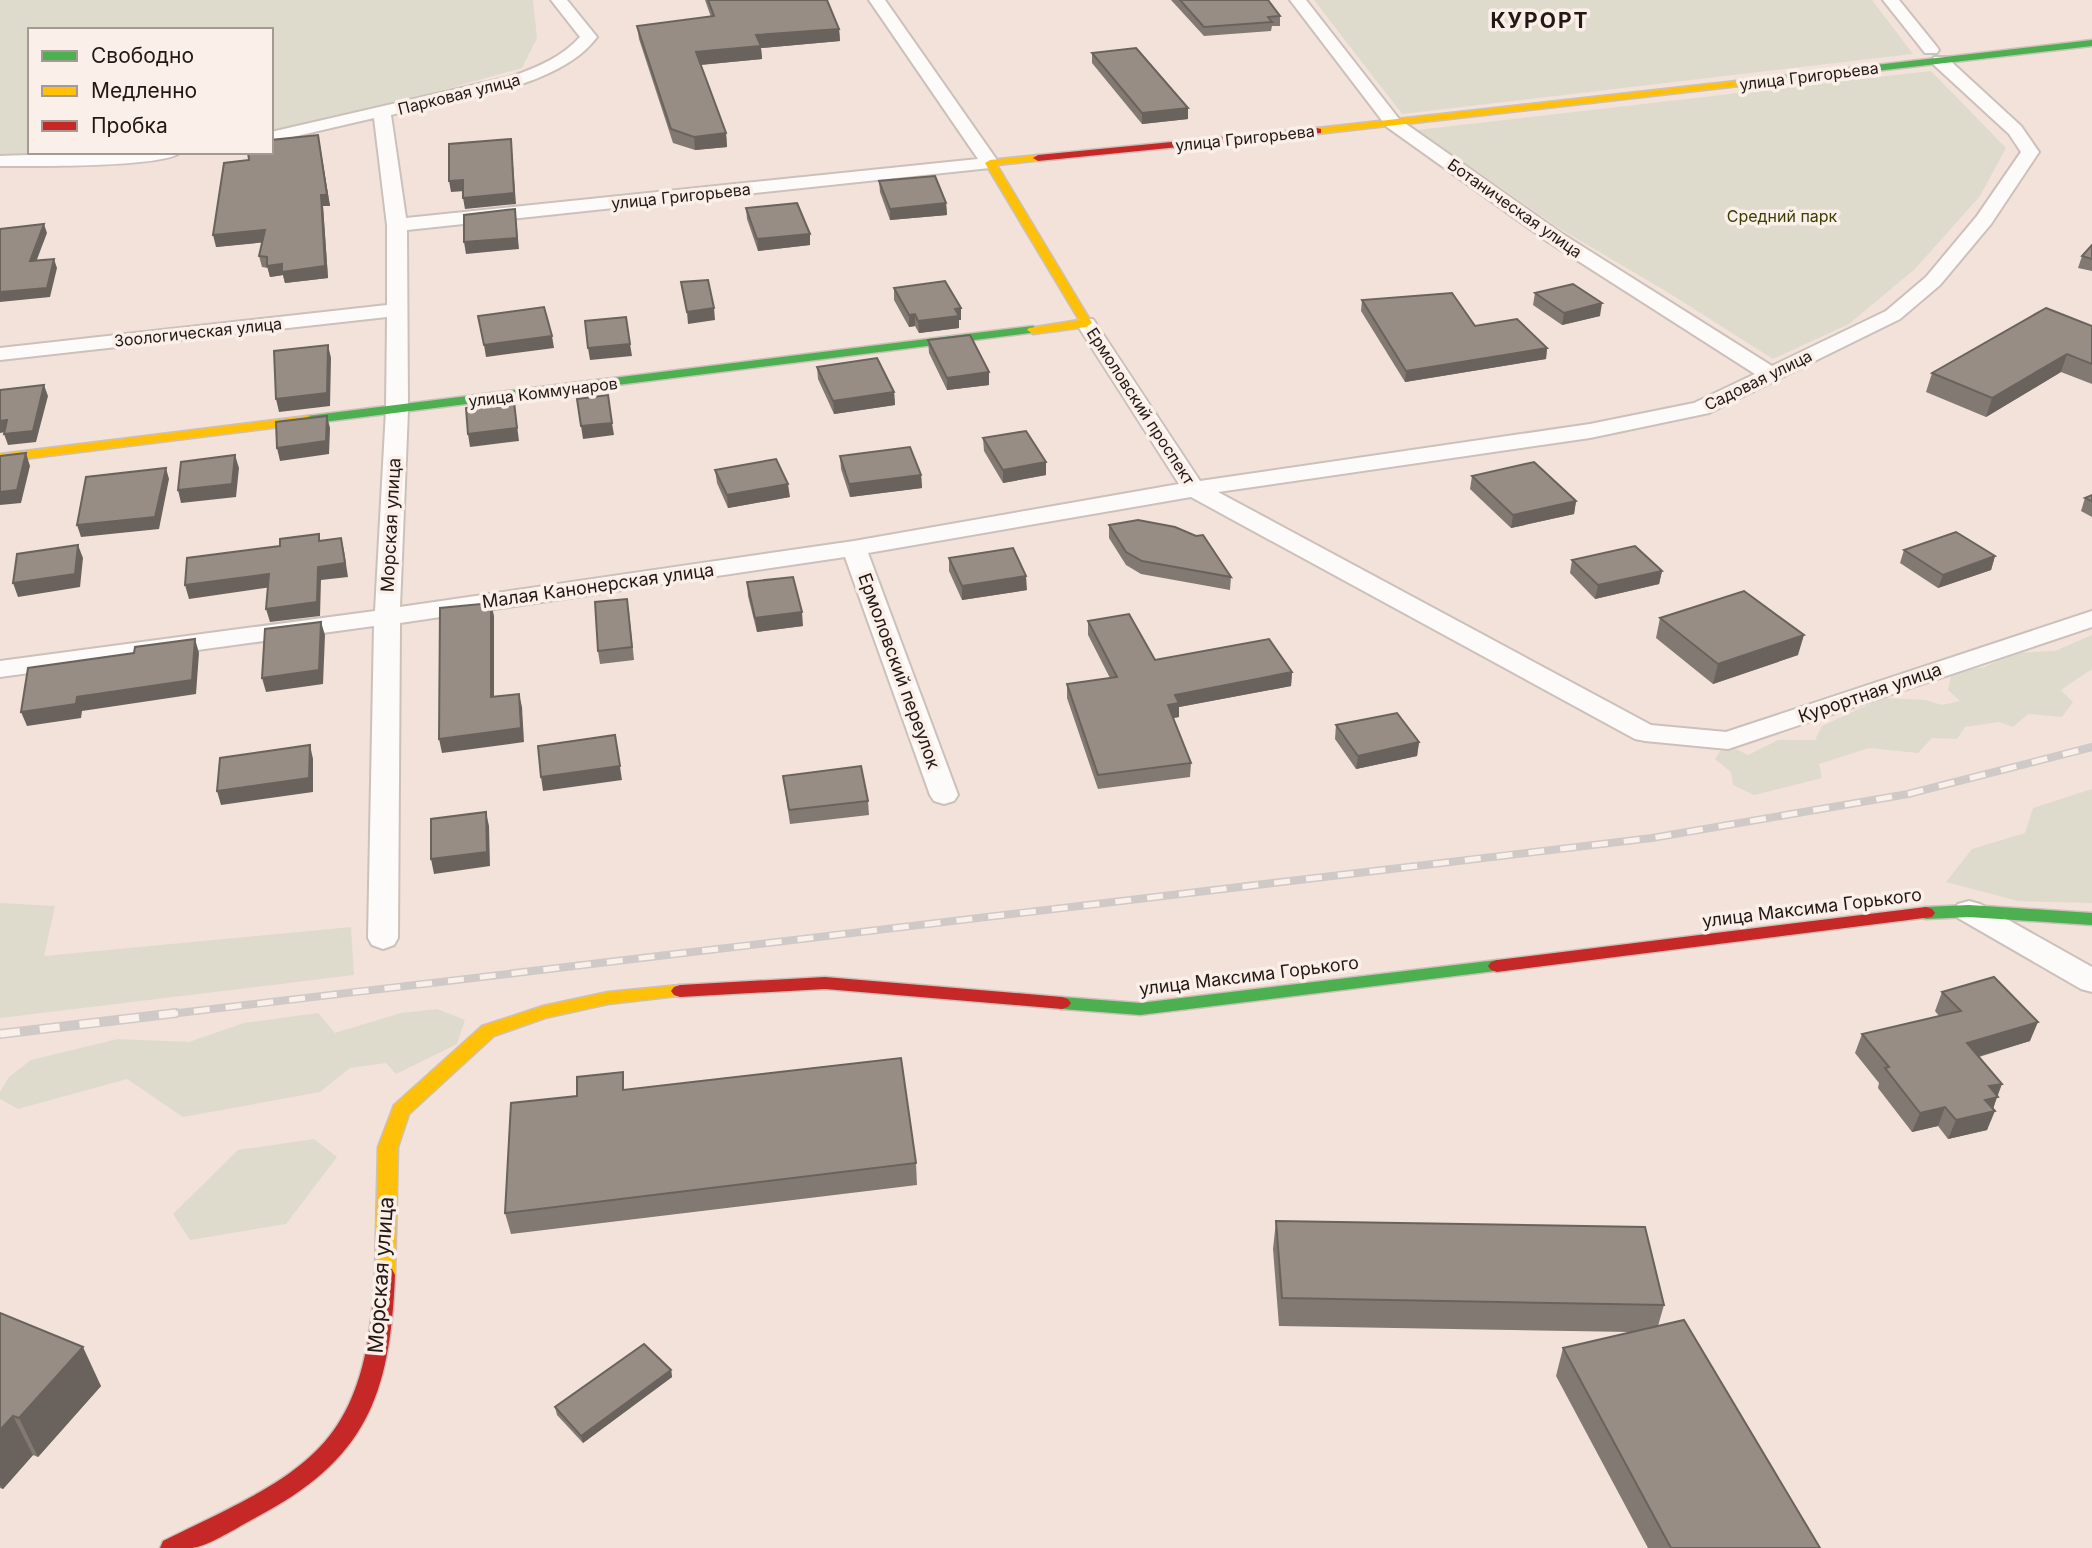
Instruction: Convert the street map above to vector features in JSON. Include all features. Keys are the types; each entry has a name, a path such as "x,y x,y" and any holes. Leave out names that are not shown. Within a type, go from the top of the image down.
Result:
{"street":[{"name":"Парковая улица","path":"273,137 518,80 550,68 576,54 589,37 559,0"},
{"name":"Ермоловский проспект","path":"877,0 990,163 1086,323 1194,489 1645,733"},
{"name":"Ботаническая улица","path":"1298,0 1393,123 1554,236 1770,374"},
{"name":"Садовая улица","path":"1194,489 1590,431 1701,408 1893,315 1933,281 1984,220 2030,152 2015,130 1935,56 1891,0"},
{"name":"улица Григорьева","path":"397,225 1393,123 1935,56 2092,43"},
{"name":"Морская улица","path":"382,113 397,225 397,410 387,617 383,938"},
{"path":"0,161 139,157 159,154"},
{"name":"Зоологическая улица","path":"0,354 396,310"},
{"name":"улица Коммунаров","path":"0,458 1086,323"},
{"name":"Малая Канонерская улица","path":"0,669 387,617 854,548 1194,489"},
{"name":"Ермоловский переулок","path":"854,548 944,794"},
{"name":"Курортная улица","path":"1645,733 1728,741 2092,619"},
{"path":"1969,911 2092,981"},
{"name":"улица Максима Горького","path":"401,1110 488,1031 543,1012 608,998 718,988 825,983 1140,1009 1865,920 1969,911 2092,919"},
{"name":"Морская улица","path":"171,1548 277,1495 311,1472 343,1438 365,1398 378,1356 384,1304 388,1147 401,1110"}],"green space":[{"path":"0,0 533,0 537,38 522,68 368,111 273,133 273,28 28,28 28,154 96,154 0,158"},
{"path":"1314,0 1872,0 1913,54 1402,114"},
{"name":"Средний парк","path":"1931,71 2006,148 1980,196 1915,269 1849,324 1773,359 1562,230 1417,130"},
{"path":"2092,635 2092,669 2061,690 2073,702 2062,717 2028,714 2013,727 1999,722 1965,727 1957,739 1932,738 1918,753 1869,748 1819,764 1822,778 1754,795 1733,785 1731,772 1715,759 1720,751 1732,747 1748,755 1778,740 1815,740 1822,726 1883,698 1925,700 1942,705 1960,701 1948,690 1952,671 1985,667 2011,653 2055,651"},
{"path":"2092,789 2092,903 2018,901 1946,882 1972,849 2025,833 2033,808"},
{"path":"0,903 55,906 44,956 351,927 354,975 0,1018"},
{"path":"437,1009 465,1020 457,1044 396,1074 386,1063 350,1068 320,1092 183,1117 127,1079 18,1109 0,1099 0,1092 9,1077 31,1060 118,1039 189,1042 244,1023 318,1013 335,1033 401,1013"},
{"path":"314,1139 337,1157 286,1224 190,1240 173,1214 238,1150"}],"building":[{"path":"708,0 827,0 839,29 756,35 761,46 696,52 726,133 694,137 671,129 637,26 714,16"},
{"path":"1180,0 1268,0 1280,16 1268,17 1272,22 1204,27"},
{"path":"1136,48 1188,108 1142,113 1092,53"},
{"path":"318,135 327,195 321,195 325,266 282,272 282,264 267,266 267,257 259,256 265,230 213,235 224,163 249,160 248,154 273,154 273,140"},
{"path":"511,139 514,193 463,198 463,180 449,181 449,144"},
{"path":"935,176 946,203 890,209 879,181"},
{"path":"797,203 810,234 757,239 746,208"},
{"path":"515,209 517,238 464,242 464,215"},
{"path":"44,224 30,261 54,259 47,288 0,292 0,229"},
{"path":"2092,245 2092,259 2082,256"},
{"path":"708,280 714,308 687,312 681,282"},
{"path":"945,281 961,308 955,309 959,316 918,321 915,314 909,315 894,288"},
{"path":"1573,284 1602,303 1564,313 1535,293"},
{"path":"1452,293 1475,326 1517,319 1547,348 1406,371 1362,300"},
{"path":"544,307 552,336 484,345 478,316"},
{"path":"2046,308 2092,326 2092,364 2067,354 1992,398 1932,373"},
{"path":"626,317 630,344 588,348 585,321"},
{"path":"970,335 989,372 947,378 928,340"},
{"path":"328,345 327,393 276,399 274,351"},
{"path":"877,358 894,392 833,401 817,367"},
{"path":"44,385 33,431 4,434 7,420 0,421 0,390"},
{"path":"608,395 612,423 581,426 577,399"},
{"path":"514,402 517,428 468,434 466,408"},
{"path":"327,416 326,441 277,448 276,422"},
{"path":"1026,431 1046,462 1003,470 983,438"},
{"path":"910,447 921,475 849,484 840,456"},
{"path":"26,453 17,490 0,492 0,456"},
{"path":"235,455 232,484 178,490 181,462"},
{"path":"776,459 788,484 727,495 715,470"},
{"path":"1534,462 1576,501 1513,515 1472,476"},
{"path":"166,468 155,517 77,525 86,477"},
{"path":"1138,520 1175,527 1196,536 1203,535 1231,577 1142,561 1126,552 1109,525"},
{"path":"1956,532 1995,556 1943,575 1904,550"},
{"path":"319,534 319,541 341,538 345,563 318,567 317,602 266,609 269,574 185,585 187,558 280,546 280,539"},
{"path":"78,545 75,574 13,583 17,554"},
{"path":"1635,546 1662,571 1598,585 1572,560"},
{"path":"1013,548 1026,576 962,586 949,558"},
{"path":"793,577 802,612 755,618 747,582"},
{"path":"1744,591 1804,635 1718,664 1660,618"},
{"path":"627,599 632,647 598,651 595,602"},
{"path":"491,603 491,697 519,694 521,728 439,739 440,608"},
{"path":"1129,614 1155,660 1269,639 1292,672 1175,695 1179,703 1168,705 1191,763 1098,775 1067,684 1117,677 1088,621"},
{"path":"321,622 319,670 262,678 265,629"},
{"path":"195,639 192,680 77,697 76,704 21,712 28,668 134,653 135,647"},
{"path":"1397,713 1419,742 1358,756 1336,725"},
{"path":"615,735 620,766 541,777 538,746"},
{"path":"310,745 309,778 217,791 220,758"},
{"path":"861,766 868,801 789,810 783,776"},
{"path":"486,812 487,852 431,859 431,819"},
{"path":"1994,977 2038,1022 1967,1043 2002,1084 1989,1086 1998,1097 1985,1100 1995,1111 1956,1120 1945,1107 1920,1113 1885,1068 1889,1067 1862,1034 1961,1011 1942,992"},
{"path":"901,1058 916,1163 505,1213 511,1103 577,1096 577,1077 623,1072 623,1090"},
{"path":"1276,1221 1645,1227 1664,1305 1282,1298"},
{"path":"0,1313 83,1347 19,1418 13,1416 0,1430"},
{"path":"1684,1320 1820,1548 1671,1548 1563,1348"},
{"path":"644,1344 671,1370 581,1436 555,1407"}],"railway":[{"path":"162,1015 1652,838 1908,794 2092,747"},
{"path":"0,1034 176,1013"}],"traffic: fast":[{"path":"1754,82 2092,43"},
{"path":"307,420 1033,330"},
{"path":"1926,913 1969,911 2092,919"},
{"path":"1062,1003 1140,1009 1497,966"}],"traffic: slow":[{"path":"1317,131 1754,82"},
{"path":"1033,330 1086,323 990,163 1038,158"},
{"path":"0,458 307,420"},
{"path":"385,1275 388,1147 401,1110 488,1031 543,1012 608,998 680,991"}],"traffic: jam":[{"path":"1038,158 1317,131"},
{"path":"1497,966 1926,913"},
{"path":"680,991 825,983 1062,1003"},
{"path":"171,1548 241,1514 292,1485 329,1455 346,1434 359,1410 376,1357 385,1275"}],"district":[{"name":"КУРОРТ","path":"1540,21"}]}
